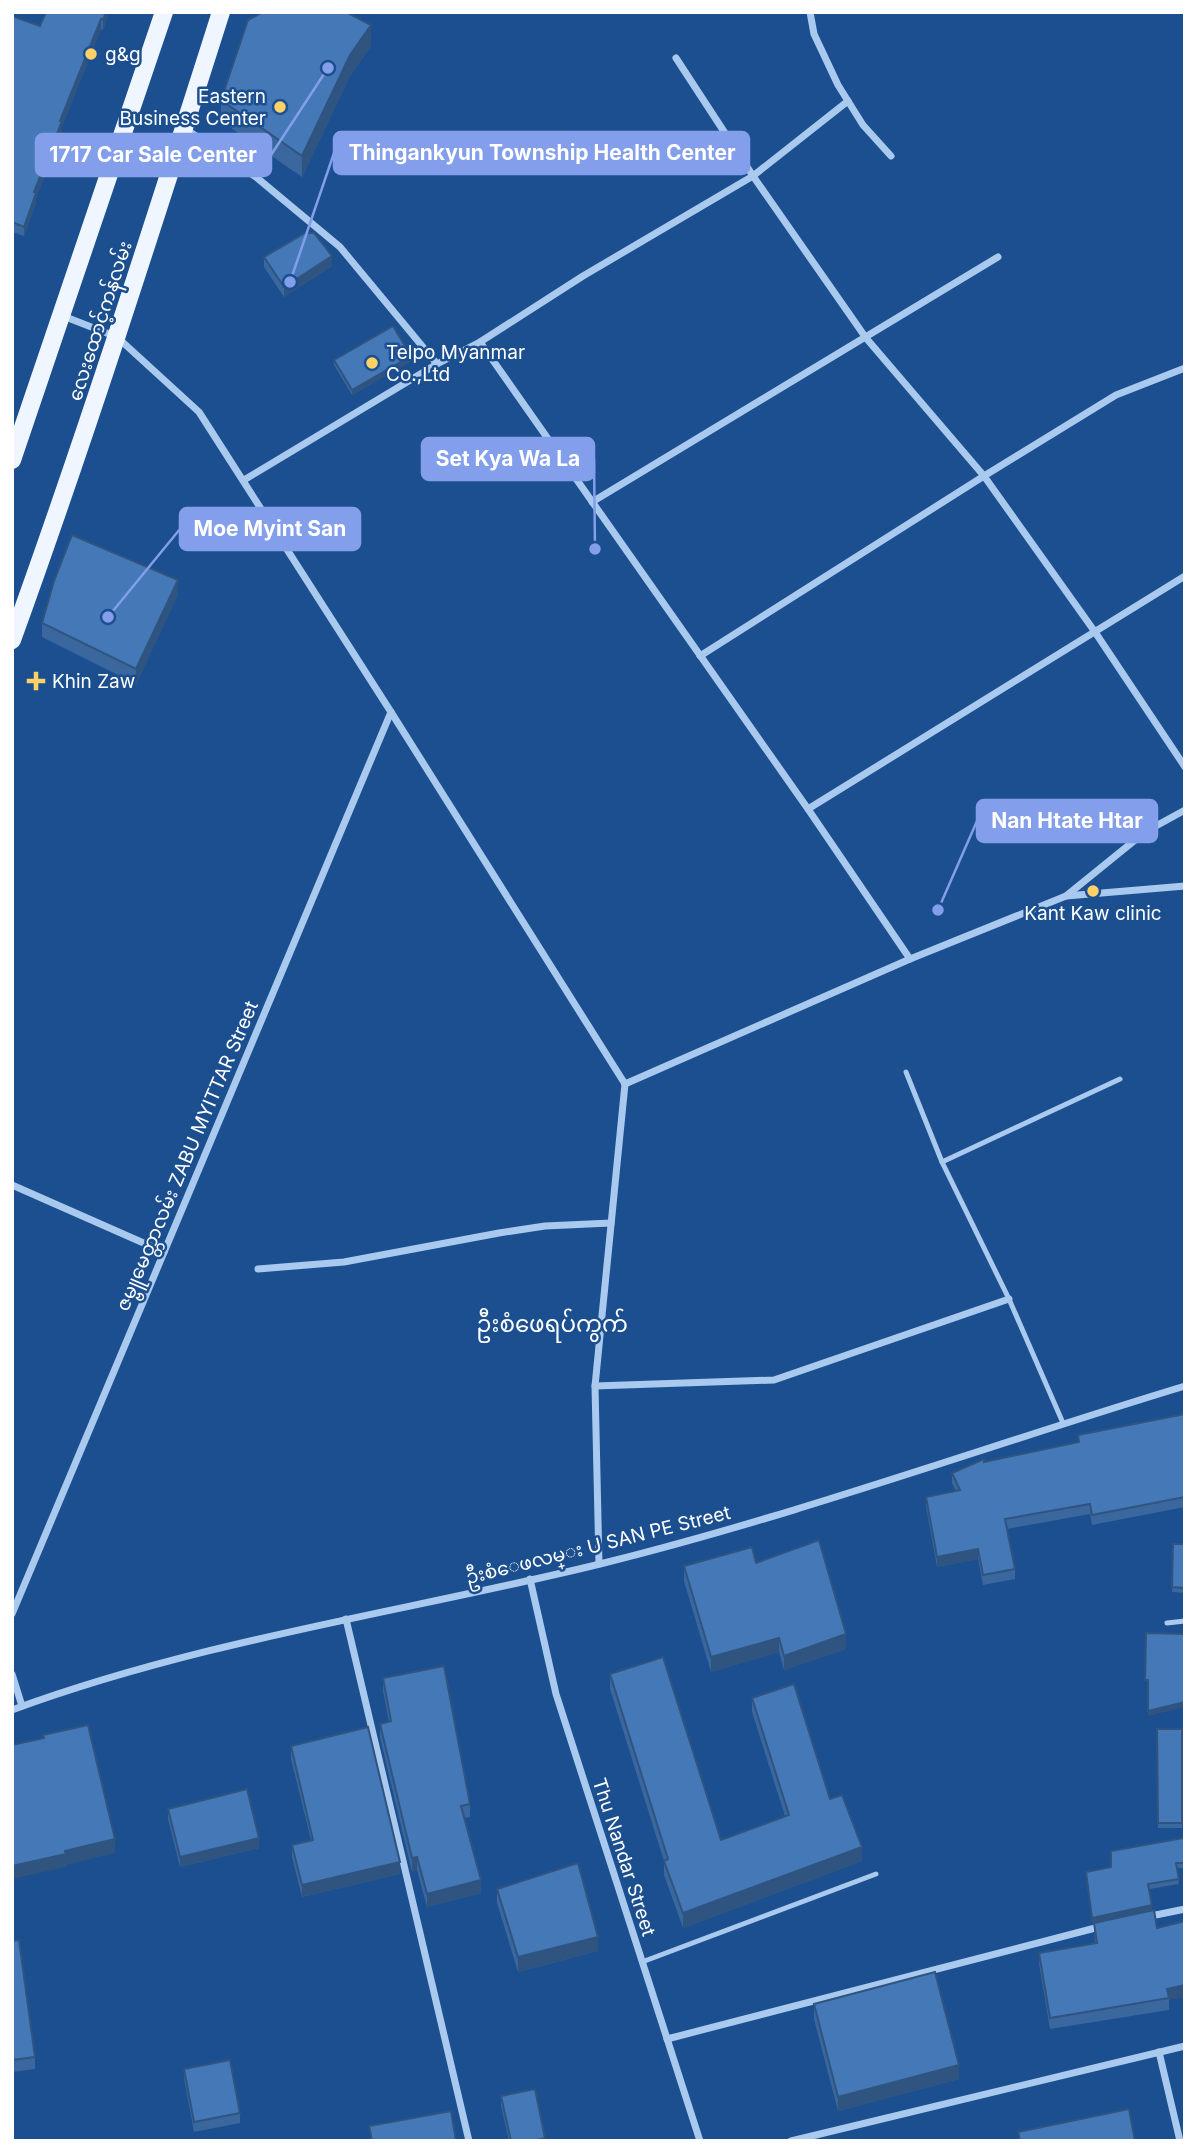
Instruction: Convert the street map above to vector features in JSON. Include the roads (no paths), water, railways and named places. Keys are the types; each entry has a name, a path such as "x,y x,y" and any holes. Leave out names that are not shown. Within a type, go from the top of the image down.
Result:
{"main road":[{"name":"လေးထောင့်ကန်လမ်း","path":"12,460 164,12"},
{"name":"လေးထောင့်ကန်လမ်း","path":"12,640 18,608 49,540 221,12"}],"street":[{"path":"810,12 814,34 838,85 863,125 891,156"},
{"path":"676,58 753,176 866,338 984,476 1095,632 1185,767"},
{"path":"244,480 437,364 480,342 583,276 753,176 848,101"},
{"path":"184,128 256,177 340,247 437,364"},
{"path":"592,502 998,257"},
{"path":"61,315 117,337 200,412 625,1084 594,1386 599,1564"},
{"path":"480,342 911,959"},
{"path":"700,656 1116,394 1185,368"},
{"path":"808,809 1185,576"},
{"name":"ဇမ္ဗူမေတ္တာလမ်း ZABU MYITTAR Street","path":"12,1614 391,712"},
{"path":"1066,897 1144,832 1185,810"},
{"path":"625,1084 911,959 1066,897 1185,886"},
{"path":"12,1185 164,1252"},
{"path":"258,1269 344,1262 545,1226 611,1223"},
{"path":"594,1386 774,1380 1009,1299"},
{"name":"ဦးစံေဖလမ္း U SAN PE Street","path":"12,1710 178,1657 599,1564 757,1522 1185,1386"},
{"name":"Thu Nandar Street","path":"530,1579 556,1695 700,2141"},
{"path":"346,1619 469,2141"},
{"path":"12,1674 22,1706"},
{"path":"1134,1919 1185,1909"},
{"path":"667,2039 1108,1924"},
{"path":"791,2141 1185,2046"},
{"path":"1159,2052 1180,2141"}],"lane":[{"path":"906,1072 942,1162 1009,1299 1063,1423"},
{"path":"942,1162 1120,1079"},
{"path":"1167,1623 1185,1621"},
{"path":"642,1962 876,1874"}],"place":[{"name":"g&g","path":"91,54"},
{"name":"1717 Car Sale Center","path":"328,68"},
{"name":"Eastern Business Center","path":"280,107"},
{"name":"Thingankyun Township Health Center","path":"290,282"},
{"name":"Telpo Myanmar Co.,Ltd","path":"372,363"},
{"name":"Set Kya Wa La","path":"595,549"},
{"name":"Moe Myint San","path":"108,617"},
{"name":"Khin Zaw","path":"36,681"},
{"name":"Kant Kaw clinic","path":"1093,891"},
{"name":"Nan Htate Htar","path":"938,910"}],"district":[{"name":"ဦးစံဖေရပ်ကွက်","path":"552,1324"}]}
